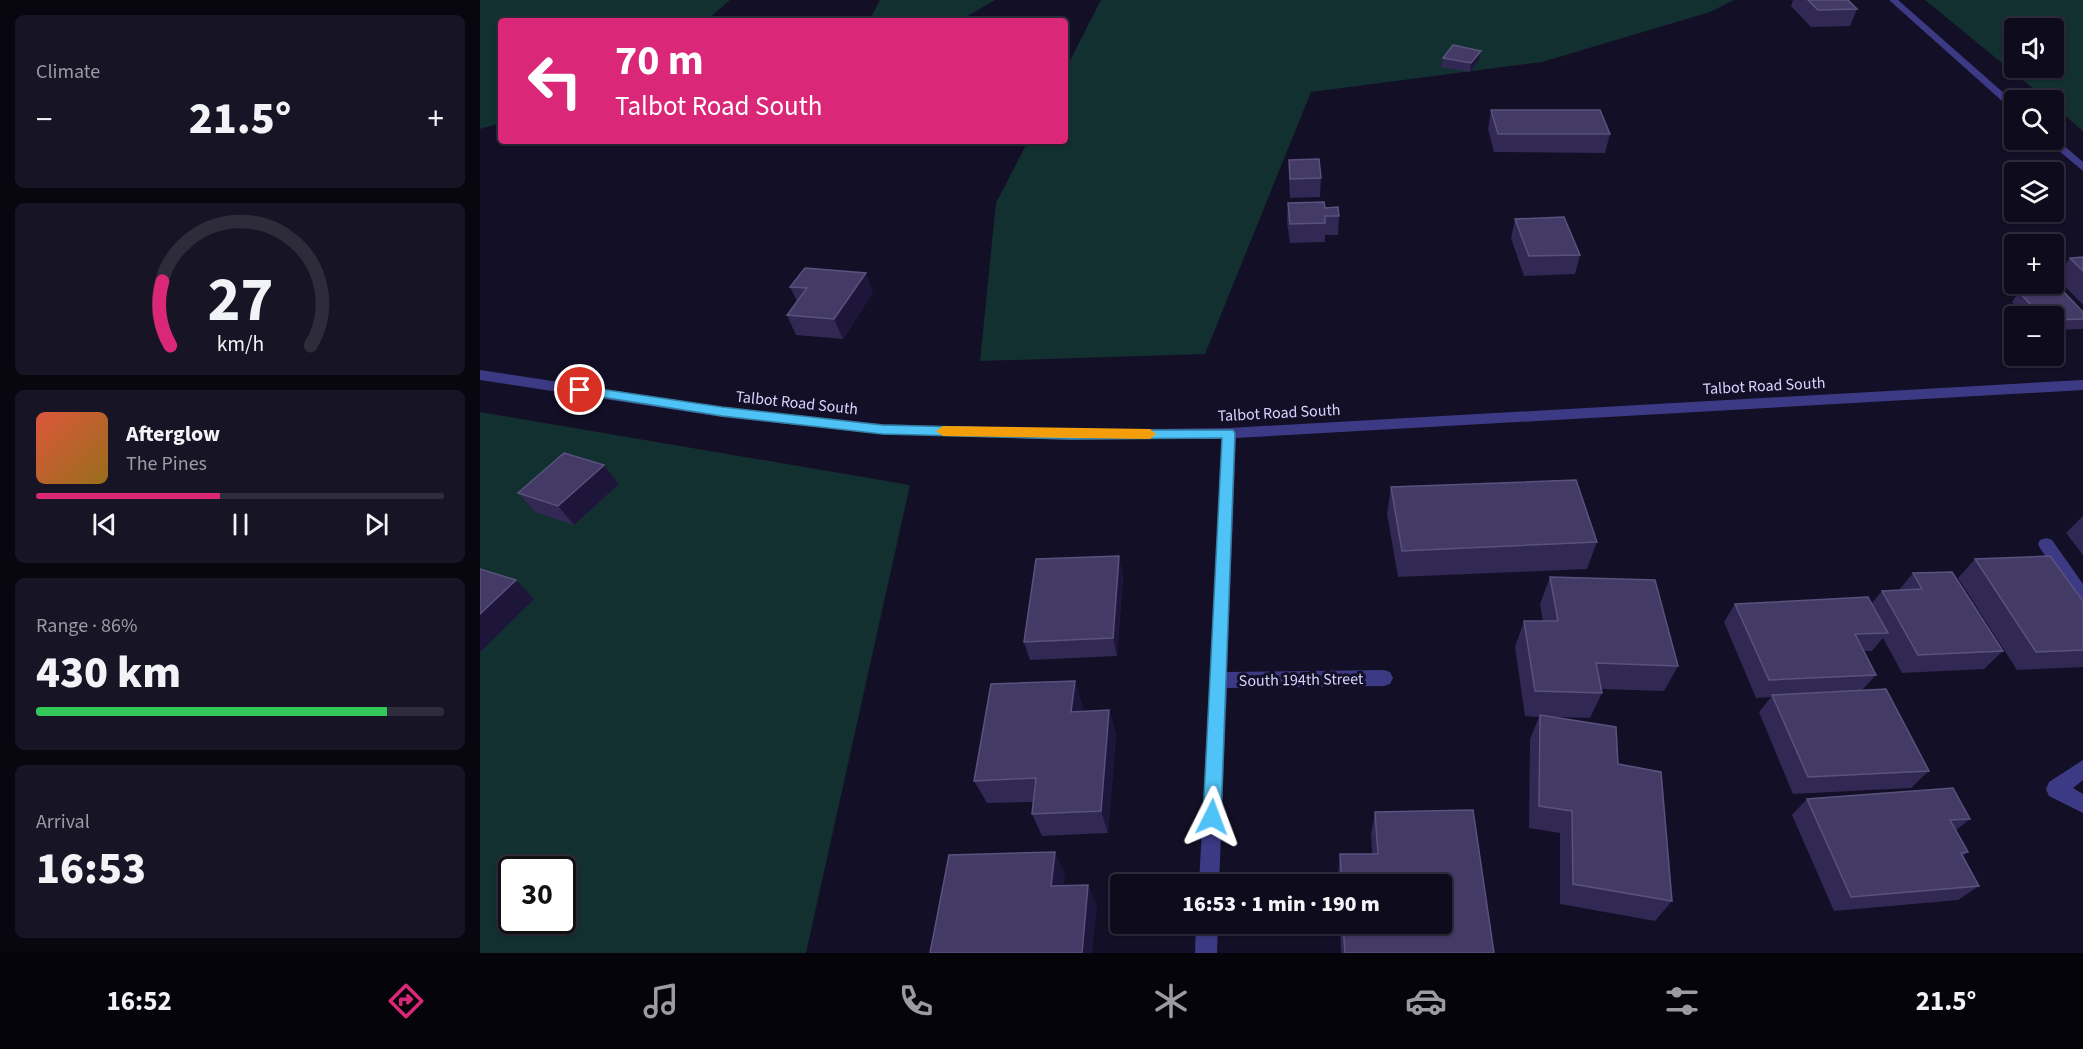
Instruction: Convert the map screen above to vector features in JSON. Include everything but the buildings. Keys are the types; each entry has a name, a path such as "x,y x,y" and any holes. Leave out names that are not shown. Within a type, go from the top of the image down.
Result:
{"street":[{"path":"1893,0 2004,98"},
{"path":"2062,150 2083,168"},
{"name":"Talbot Road South","path":"480,375 722,412 882,429 1071,435 1229,433 2083,385"},
{"name":"South 194th Street","path":"1209,874 1229,433"},
{"path":"2046,544 2083,597"},
{"name":"South 194th Street","path":"1218,680 1384,678"},
{"path":"2083,768 2056,789 2083,804"},
{"path":"1206,953 1207,934"}],"green space":[{"path":"480,0 730,0 709,18 498,18 498,124 480,129"},
{"path":"880,0 995,0 964,18 871,18"},
{"path":"1101,0 1734,0 1710,12 1542,62 1311,92 1205,354 980,361 996,203 1026,144 1068,144 1068,64"},
{"path":"1925,0 2083,0 2083,131 2064,115 2064,90 2035,90 2020,78 2064,78 2064,18 2004,18 2004,65"},
{"path":"480,412 910,485 806,953 480,953"}],"slow traffic":[{"path":"943,431 1071,435 1150,434"}],"route":[{"path":"580,390 722,412 882,429 1071,435 1229,433 1212,817"}]}
